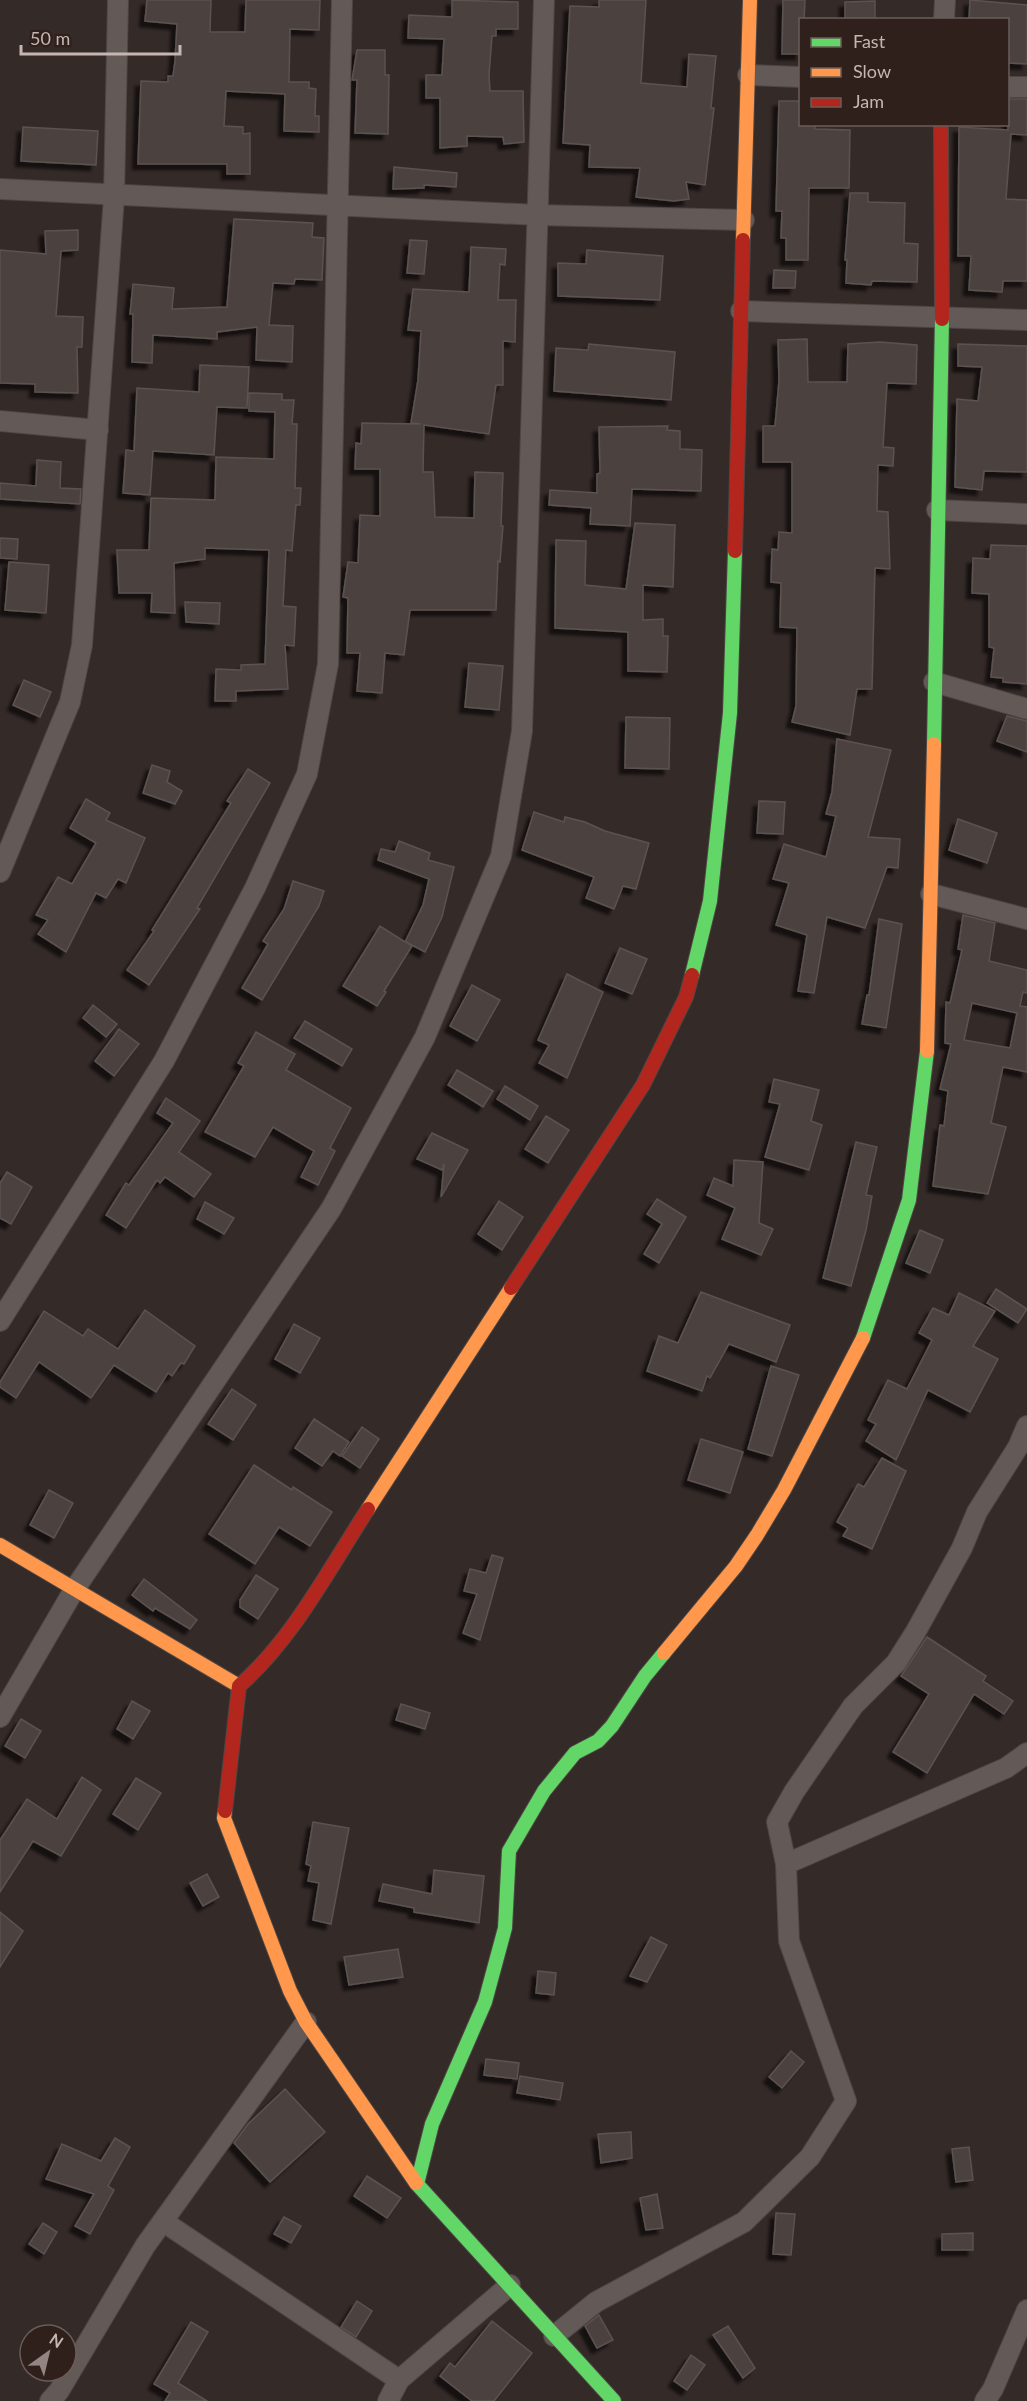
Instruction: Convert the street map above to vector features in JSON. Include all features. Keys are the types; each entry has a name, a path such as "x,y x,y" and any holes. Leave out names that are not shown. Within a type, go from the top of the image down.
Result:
{"street":[{"path":"0,872 70,702 82,645 114,196 118,0"},
{"path":"0,1321 164,1061 255,888 307,774 328,664 342,0"},
{"path":"0,1717 74,1590 331,1209 425,1037 501,856 522,731 544,0"},
{"path":"614,2401 417,2184 306,2022 290,1991 224,1818 239,1686 253,1674 304,1609 643,1085 686,997 710,901 730,713 750,0"},
{"path":"944,18 945,0"},
{"path":"748,75 799,77"},
{"path":"1009,87 1027,87"},
{"path":"417,2184 424,2145 485,2002 505,1928 509,1851 544,1791 575,1753 598,1741 612,1726 645,1676 736,1566 784,1490 862,1341 909,1200 929,1035 942,318 941,126"},
{"path":"0,189 538,215 744,220"},
{"path":"741,311 1027,320"},
{"path":"0,421 98,430"},
{"path":"937,510 1027,514"},
{"path":"934,682 1027,709"},
{"path":"931,894 1027,919"},
{"path":"554,2336 596,2302 744,2222 810,2157 846,2101 789,1941 786,1864 777,1822 794,1792 854,1706 896,1662 915,1633 962,1548 977,1512 1018,1447 1027,1426"},
{"path":"0,1545 239,1686"},
{"path":"786,1864 996,1773 1027,1753"},
{"path":"50,2401 60,2391 145,2247 306,2022"},
{"path":"164,2222 399,2380"},
{"path":"388,2401 399,2380 510,2285"},
{"path":"985,2401 993,2389 1027,2310"}],"building":[{"path":"147,0 211,0 210,32 245,32 246,0 320,0 319,30 290,29 289,82 309,82 309,88 316,89 315,116 319,116 319,132 284,131 285,94 226,91 224,126 243,127 243,134 250,133 250,174 227,174 227,164 138,164 141,81 168,82 168,76 173,76 175,61 177,24 145,21"},
{"path":"452,0 518,2 518,29 496,29 496,36 492,36 489,75 490,91 523,91 524,142 504,144 503,137 467,136 467,146 440,148 440,98 426,98 426,75 442,75 444,39 408,38 409,15 452,17"},
{"path":"599,0 646,0 641,83 687,87 689,54 716,56 711,108 714,108 705,185 686,182 689,199 674,201 636,197 640,168 589,167 590,145 563,143 570,6 599,7"},
{"path":"783,0 805,0 804,18 799,18 799,54 782,54"},
{"path":"970,0 1027,5 1027,64 1009,63 1009,18 969,18"},
{"path":"875,1 875,18 845,18 845,2"},
{"path":"357,50 385,50 385,75 389,75 388,134 355,133 357,80 352,80"},
{"path":"1009,99 1027,99 1027,135 1011,134 1006,199 1027,200 1027,281 1003,281 1002,292 969,290 971,256 958,256 959,127 1008,130"},
{"path":"779,101 799,101 799,126 850,130 849,188 809,188 808,260 786,260 786,238 781,238 782,211 776,211"},
{"path":"23,127 98,131 96,165 21,161"},
{"path":"394,167 457,173 456,187 424,185 424,188 393,189"},
{"path":"850,193 868,193 868,202 905,203 904,243 918,244 917,282 872,281 871,285 846,283 847,260 845,260"},
{"path":"234,219 313,223 312,237 324,238 322,280 295,279 294,284 273,283 269,325 293,326 292,362 256,360 257,327 217,332 217,339 153,335 152,363 132,362 133,314 130,314 133,284 174,288 172,309 227,307"},
{"path":"78,230 78,250 61,251 56,316 83,317 82,347 77,347 78,393 35,392 35,384 0,383 0,250 46,254 45,231"},
{"path":"410,240 427,241 424,274 407,273"},
{"path":"471,247 506,249 505,265 500,264 498,300 516,300 515,342 503,341 503,385 496,385 489,434 424,425 423,472 433,472 435,517 474,518 475,472 503,473 501,526 503,526 500,562 498,561 496,610 410,610 404,655 385,653 382,693 357,691 360,653 347,653 348,598 343,597 348,562 358,563 360,515 380,516 380,469 355,469 356,443 361,444 362,423 421,424 411,423 418,380 421,331 408,330 413,289 469,292"},
{"path":"587,250 663,256 660,300 558,296 558,263 586,264"},
{"path":"774,270 796,271 795,288 773,288"},
{"path":"807,339 808,382 847,382 848,344 880,342 917,345 916,384 887,383 883,447 894,448 893,466 878,465 877,511 888,512 890,569 875,568 872,689 857,689 850,735 792,722 796,706 797,628 780,627 781,583 771,582 772,549 778,550 779,532 792,533 792,462 763,462 763,426 775,426 779,381 778,340"},
{"path":"589,344 675,352 671,400 554,391 556,348 588,350"},
{"path":"958,344 1027,346 1027,472 984,471 982,490 955,487 957,399 978,401 982,367 958,366"},
{"path":"200,365 249,367 247,408 217,407 214,455 153,451 150,495 123,493 126,450 134,451 137,388 199,392"},
{"path":"249,393 282,394 282,400 294,400 292,424 297,424 295,488 301,488 300,505 296,505 292,551 286,550 283,606 296,607 294,646 285,645 288,689 236,691 236,701 215,701 216,669 241,670 241,665 265,664 269,550 205,548 205,559 174,563 175,613 151,612 152,593 119,593 117,550 149,550 151,498 215,500 216,457 274,459 275,412 249,411"},
{"path":"668,426 667,430 680,431 680,449 702,450 701,491 632,489 630,526 590,524 591,508 549,505 550,490 597,493 597,474 600,473 599,427"},
{"path":"37,460 61,462 60,488 81,489 80,504 0,499 0,483 36,486"},
{"path":"635,523 675,525 673,587 643,585 643,620 663,619 663,636 668,636 667,672 628,671 628,632 555,628 556,540 586,541 585,585 626,589"},
{"path":"0,538 18,539 17,559 0,558"},
{"path":"991,545 1027,546 1027,684 1003,682 1003,678 991,677 994,648 989,647 989,594 972,593 973,558 990,559"},
{"path":"9,562 49,565 46,613 5,610"},
{"path":"185,602 220,603 219,624 186,622"},
{"path":"469,663 503,666 499,710 465,707"},
{"path":"24,680 51,692 40,717 13,705"},
{"path":"1007,716 1027,721 1027,752 997,741"},
{"path":"626,717 670,718 669,769 625,768"},
{"path":"837,739 891,750 868,837 900,839 898,868 887,867 865,928 827,917 814,993 798,991 807,935 776,925 789,883 773,879 784,844 826,857 836,816 826,814 832,792"},
{"path":"152,765 170,771 167,782 182,791 175,804 143,793"},
{"path":"248,769 270,783 197,908 200,909 149,985 127,970 154,931 152,930 231,803 227,801"},
{"path":"86,799 110,813 106,820 145,838 126,883 118,879 106,898 96,893 66,952 38,934 48,920 36,915 58,877 72,884 96,843 70,828"},
{"path":"759,801 785,802 783,834 757,833"},
{"path":"534,812 564,822 565,817 585,822 605,831 649,843 636,889 623,886 614,909 586,898 594,877 522,850"},
{"path":"958,819 997,833 987,863 949,850"},
{"path":"399,841 430,853 428,860 454,867 442,917 425,952 406,942 412,946 377,1006 343,986 380,926 405,942 423,905 429,879 378,860 381,849 395,852"},
{"path":"293,881 324,891 319,906 262,1000 242,988 268,944 263,941 284,909"},
{"path":"963,915 995,923 989,961 1027,970 1027,993 1023,992 1020,1006 1027,1007 1027,1072 1003,1067 991,1123 1006,1127 988,1194 933,1186 940,1125 944,1126 948,1091 940,1089 951,1044 945,1043 946,1002 950,1003 962,950 958,949","holes":["972,1003 1017,1013 1010,1048 964,1040"]},
{"path":"879,919 902,924 886,1028 862,1024 867,995 869,995"},
{"path":"620,948 647,959 632,994 605,983"},
{"path":"567,974 603,992 567,1078 539,1063 549,1045 538,1040"},
{"path":"472,985 500,1000 477,1041 450,1026"},
{"path":"93,1005 117,1024 106,1037 83,1018"},
{"path":"305,1021 352,1049 342,1066 294,1038"},
{"path":"119,1029 139,1044 114,1076 95,1061"},
{"path":"256,1032 295,1054 286,1070 351,1108 330,1148 335,1151 318,1185 301,1177 314,1151 273,1127 255,1157 205,1132 244,1066 238,1063"},
{"path":"457,1070 493,1091 483,1107 448,1085"},
{"path":"774,1079 819,1090 811,1121 822,1125 809,1170 765,1157 780,1104 769,1102"},
{"path":"505,1086 538,1106 530,1120 497,1099"},
{"path":"166,1098 200,1121 179,1152 211,1174 194,1197 165,1177 160,1183 157,1180 126,1228 106,1215 126,1183 129,1185 173,1123 157,1113"},
{"path":"546,1116 569,1130 548,1163 525,1149"},
{"path":"432,1133 468,1150 441,1197 444,1164 442,1170 417,1159"},
{"path":"856,1142 877,1147 866,1195 872,1196 866,1230 851,1286 823,1278"},
{"path":"734,1160 763,1162 759,1223 773,1229 761,1255 722,1239 735,1208 707,1195 714,1178 733,1186"},
{"path":"7,1172 32,1187 11,1224 0,1218 0,1183"},
{"path":"657,1199 686,1217 659,1263 644,1254 662,1224 647,1214"},
{"path":"499,1201 523,1217 502,1250 478,1234"},
{"path":"205,1202 234,1218 224,1234 197,1219"},
{"path":"920,1230 943,1240 930,1273 906,1263"},
{"path":"996,1289 1027,1309 1018,1323 987,1303"},
{"path":"701,1292 790,1325 776,1362 729,1344 710,1378 707,1376 702,1391 647,1371 659,1336 678,1343"},
{"path":"959,1293 995,1311 973,1346 998,1359 970,1412 928,1390 896,1460 866,1441 876,1424 868,1420 888,1380 907,1389 932,1340 919,1333 933,1308 949,1315"},
{"path":"145,1310 195,1346 184,1364 181,1363 172,1376 168,1373 156,1392 114,1365 91,1398 39,1362 16,1398 0,1387 0,1382 44,1311 83,1336 88,1329 118,1349"},
{"path":"294,1324 320,1338 300,1373 275,1359"},
{"path":"771,1366 799,1375 772,1456 748,1449"},
{"path":"232,1389 256,1405 233,1440 208,1424"},
{"path":"314,1419 349,1442 340,1456 333,1451 322,1466 295,1448"},
{"path":"362,1427 379,1439 360,1468 342,1456"},
{"path":"701,1439 743,1452 730,1493 688,1480"},
{"path":"882,1458 906,1471 872,1549 843,1536 848,1528 837,1522 858,1484 864,1487"},
{"path":"254,1465 292,1490 293,1487 332,1512 310,1546 279,1527 255,1564 209,1534"},
{"path":"49,1490 73,1503 54,1538 30,1525"},
{"path":"492,1555 503,1558 480,1640 463,1633 477,1594 464,1591 470,1569 486,1573"},
{"path":"256,1575 278,1589 258,1619 240,1607 240,1600"},
{"path":"144,1579 197,1620 190,1629 155,1608 153,1611 132,1595"},
{"path":"927,1637 986,1676 983,1681 1013,1701 1004,1714 974,1694 927,1773 893,1752 929,1694 901,1676"},
{"path":"132,1701 150,1711 133,1739 117,1729"},
{"path":"401,1704 430,1713 425,1729 396,1720"},
{"path":"21,1719 41,1731 25,1758 5,1746"},
{"path":"82,1777 101,1790 61,1856 33,1841 0,1892 0,1840 27,1799 57,1819"},
{"path":"136,1778 161,1793 138,1830 113,1814"},
{"path":"313,1822 349,1828 331,1924 313,1920 319,1883 308,1881 311,1866 306,1864"},
{"path":"434,1870 484,1876 479,1923 414,1912 414,1908 379,1901 383,1884 432,1894"},
{"path":"207,1874 219,1897 203,1906 190,1883"},
{"path":"0,1912 23,1931 0,1967"},
{"path":"651,1937 667,1945 647,1982 630,1976"},
{"path":"398,1949 403,1977 349,1985 344,1957"},
{"path":"538,1971 556,1973 554,1995 536,1993"},
{"path":"791,2051 804,2062 782,2088 769,2077"},
{"path":"486,2059 519,2063 517,2079 484,2075"},
{"path":"520,2076 563,2083 560,2100 517,2093"},
{"path":"285,2089 325,2132 270,2182 234,2143 248,2124"},
{"path":"631,2132 632,2158 601,2163 598,2134"},
{"path":"115,2138 130,2147 108,2186 114,2190 90,2234 75,2226 94,2194 46,2179 62,2144 101,2161"},
{"path":"969,2147 973,2180 956,2182 952,2149"},
{"path":"367,2176 401,2198 387,2218 354,2196"},
{"path":"657,2194 663,2228 646,2230 640,2198"},
{"path":"776,2213 795,2214 791,2255 773,2254"},
{"path":"284,2217 301,2226 291,2243 274,2234"},
{"path":"43,2223 57,2232 44,2254 29,2244"},
{"path":"973,2233 973,2250 942,2250 942,2234"},
{"path":"357,2301 372,2311 356,2337 341,2327"},
{"path":"599,2315 613,2340 597,2348 585,2326"},
{"path":"492,2321 532,2353 494,2401 472,2401 440,2376 450,2363 455,2367"},
{"path":"191,2322 208,2332 178,2383 207,2401 165,2401 170,2393 154,2384"},
{"path":"728,2326 755,2368 743,2378 713,2335"},
{"path":"691,2355 705,2365 687,2390 674,2381"}],"traffic: fast":[{"path":"934,744 942,319"},
{"path":"692,975 710,901 730,713 735,551"},
{"path":"863,1338 909,1200 927,1051"},
{"path":"417,2184 432,2124 485,2002 505,1928 509,1851 544,1791 575,1753 598,1741 612,1726 645,1676 664,1653"},
{"path":"416,2183 614,2401"}],"traffic: slow":[{"path":"743,240 750,0"},
{"path":"927,1051 934,744"},
{"path":"368,1509 511,1288"},
{"path":"664,1653 736,1566 757,1535 784,1490 863,1338"},
{"path":"0,1545 239,1686"},
{"path":"225,1811 224,1818 290,1991 306,2022 416,2183"}],"traffic: jam":[{"path":"941,126 942,319"},
{"path":"735,551 743,240"},
{"path":"511,1288 643,1085 686,997 692,975"},
{"path":"225,1811 239,1686 276,1647 293,1625 368,1509"}]}
